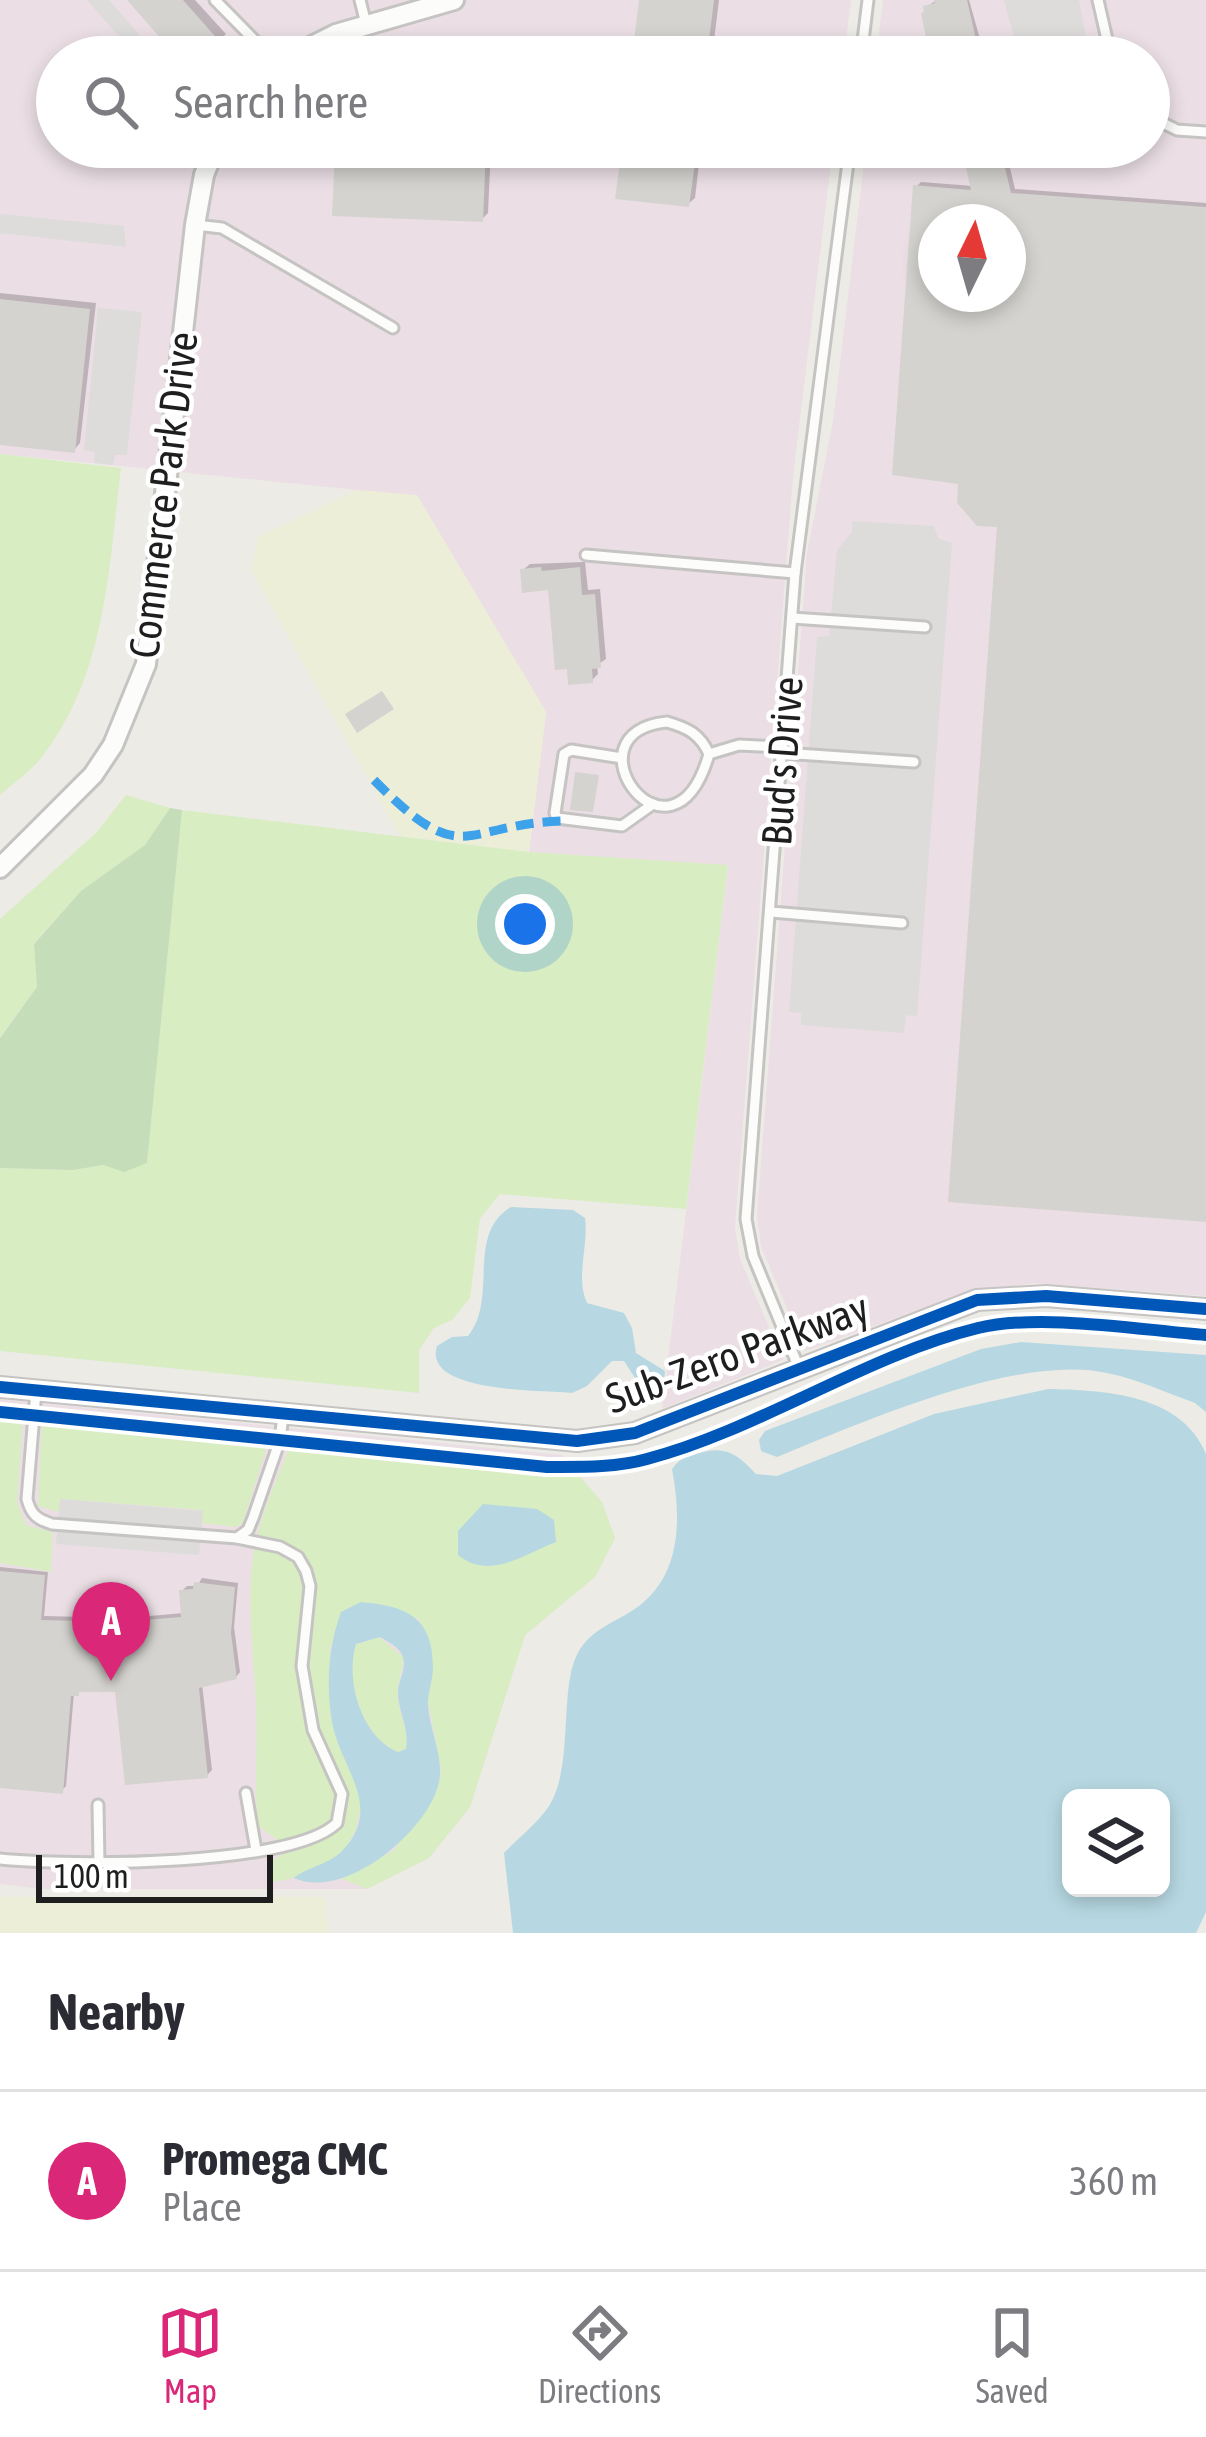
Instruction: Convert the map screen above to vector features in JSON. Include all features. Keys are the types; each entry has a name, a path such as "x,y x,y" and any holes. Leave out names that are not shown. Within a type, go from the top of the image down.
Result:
{"street":[{"path":"334,36 454,0"},
{"name":"Commerce Park Drive","path":"0,868 93,775 113,745 146,664 196,226 207,168"},
{"name":"Sub-Zero Parkway","path":"0,1388 541,1440 604,1439 665,1423 977,1300 1046,1296 1206,1309"}],"lane":[{"path":"215,0 250,36"},
{"path":"360,0 366,24"},
{"path":"864,36 868,0"},
{"path":"1098,0 1106,36"},
{"path":"1170,126 1206,132"},
{"name":"Bud's Drive","path":"799,1368 747,1235 795,573 847,168"},
{"path":"196,226 222,228 393,328"},
{"path":"586,555 795,573"},
{"path":"792,618 925,627"},
{"path":"667,722 692,730 709,754 692,795 667,806 653,804 630,789 623,777 622,758 630,738 640,729 667,722"},
{"path":"709,754 739,745 914,762"},
{"path":"622,758 571,750 564,754 557,818 622,826 653,804"},
{"path":"771,912 902,923"},
{"path":"0,1859 157,1862 311,1841 337,1823 342,1794 313,1730 306,1697 301,1651 310,1586 298,1557 280,1546 237,1538 39,1520 30,1512 27,1499 37,1391"},
{"path":"237,1538 253,1518 280,1440 283,1415"},
{"path":"246,1793 256,1850"},
{"path":"98,1805 99,1863"}],"shaded area":[{"path":"0,0 851,0 847,36 36,36 36,168 830,168 793,477 735,1227 740,1259 783,1360 662,1409 728,866 529,852 546,712 417,496 0,454"},
{"path":"87,0 109,0 141,36 119,36"},
{"path":"883,0 1206,0 1206,1296 1034,1283 965,1293 805,1351 761,1247 757,1216 807,553 833,421 863,168 1170,168 1170,36 879,36"},
{"path":"1004,0 1079,0 1086,36 1013,36"},
{"path":"0,214 124,226 126,247 0,233"},
{"path":"98,308 142,312 127,455 115,455 113,465 94,463 95,452 84,450"},
{"path":"852,521 934,526 938,538 952,543 917,1016 906,1015 904,1033 801,1025 801,1013 789,1012 817,637 829,636 837,550 852,532"},
{"path":"0,1399 562,1455 602,1502 615,1538 595,1577 525,1635 470,1807 429,1858 367,1889 42,1889 0,1884"},
{"path":"60,1499 203,1511 199,1555 56,1544"}],"green space":[{"path":"0,454 121,468 108,582 79,692 41,758 0,795"},
{"path":"357,490 417,495 546,712 529,852 400,836 251,570 258,537"},
{"path":"126,795 170,808 145,845 81,891 34,943 37,987 0,1037 0,919 96,833"},
{"path":"170,808 182,810 147,1163 124,1172 103,1165 73,1170 0,1168 0,1038 37,987 34,944 81,891 145,845"},
{"path":"182,810 529,852 728,865 686,1209 500,1194 480,1218 470,1298 452,1320 434,1328 419,1350 419,1393 0,1351 0,1168 73,1170 103,1165 124,1171 147,1163"},
{"path":"0,1416 23,1419 17,1502 26,1525 53,1532 51,1572 0,1563"},
{"path":"42,1420 266,1443 266,1450 243,1522 237,1527 201,1523 202,1510 61,1499 59,1512 38,1506"},
{"path":"290,1445 575,1471 602,1502 615,1538 595,1577 525,1635 470,1807 429,1858 367,1889 340,1878 393,1851 437,1791 441,1769 428,1701 433,1667 418,1618 330,1646 333,1726 362,1801 356,1829 345,1849 325,1865 268,1883 272,1861 285,1852 279,1841 258,1826 251,1576 261,1521"},
{"path":"379,1637 403,1657 398,1695 407,1741 406,1749 398,1752 374,1734 354,1690 356,1644"},
{"path":"0,1897 325,1897 328,1933 0,1933"}],"water":[{"path":"511,1207 573,1210 585,1218 582,1283 587,1303 624,1313 636,1353 665,1371 658,1388 641,1387 624,1361 612,1361 587,1386 572,1393 465,1381 447,1373 437,1361 437,1346 452,1337 468,1336 477,1321 489,1234"},
{"path":"1021,1342 1206,1355 1206,1412 1141,1382 1070,1369 1029,1373 940,1395 777,1457 761,1451 759,1440 765,1431 981,1349"},
{"path":"1048,1389 1139,1399 1160,1407 1195,1434 1206,1454 1206,1912 1196,1933 513,1933 504,1853 549,1806 556,1790 571,1675 580,1649 653,1593 671,1561 677,1525 672,1469 682,1459 722,1451 736,1456 756,1474 777,1476 934,1414"},
{"path":"483,1504 537,1509 554,1520 556,1542 507,1563 482,1566 470,1562 458,1555 458,1531"},
{"path":"361,1602 377,1604 403,1611 422,1625 432,1650 428,1704 440,1776 430,1804 400,1842 358,1871 314,1883 294,1878 342,1851 360,1819 356,1787 336,1739 330,1708 331,1653 341,1612","holes":["380,1637 398,1649 404,1660 398,1692 407,1742 406,1749 398,1752 374,1734 355,1690 356,1644"]}],"building":[{"path":"127,0 183,0 215,36 159,36"},
{"path":"639,0 714,0 710,36 635,36"},
{"path":"967,0 975,36 926,36 921,13 923,6"},
{"path":"334,168 485,168 483,222 332,216"},
{"path":"619,168 694,168 689,207 615,199"},
{"path":"966,168 1005,168 1011,193 1206,207 1206,1222 948,1202 997,527 977,526 957,503 958,484 892,475 913,185 971,190"},
{"path":"0,299 90,309 75,453 0,445"},
{"path":"541,567 542,571 580,567 582,595 595,594 601,668 592,669 593,683 568,685 567,669 555,670 548,590 522,593 520,569"},
{"path":"382,691 394,709 357,733 345,714"},
{"path":"575,772 599,775 593,812 570,810"},
{"path":"0,1571 45,1575 41,1620 121,1622 181,1617 179,1590 193,1589 194,1582 235,1587 231,1633 237,1679 199,1688 208,1778 125,1785 115,1692 79,1692 71,1696 63,1794 0,1788"}],"marked path":[{"path":"374,780 427,826 447,834 464,836 563,821"}],"cycle path":[{"path":"0,1387 577,1441 635,1433 977,1300 1046,1296 1206,1309"},
{"path":"0,1412 547,1467 597,1466 635,1462 689,1446 895,1356 978,1328 1060,1322 1206,1335"}],"place":[{"name":"Promega CMC","path":"111,1681"}]}
